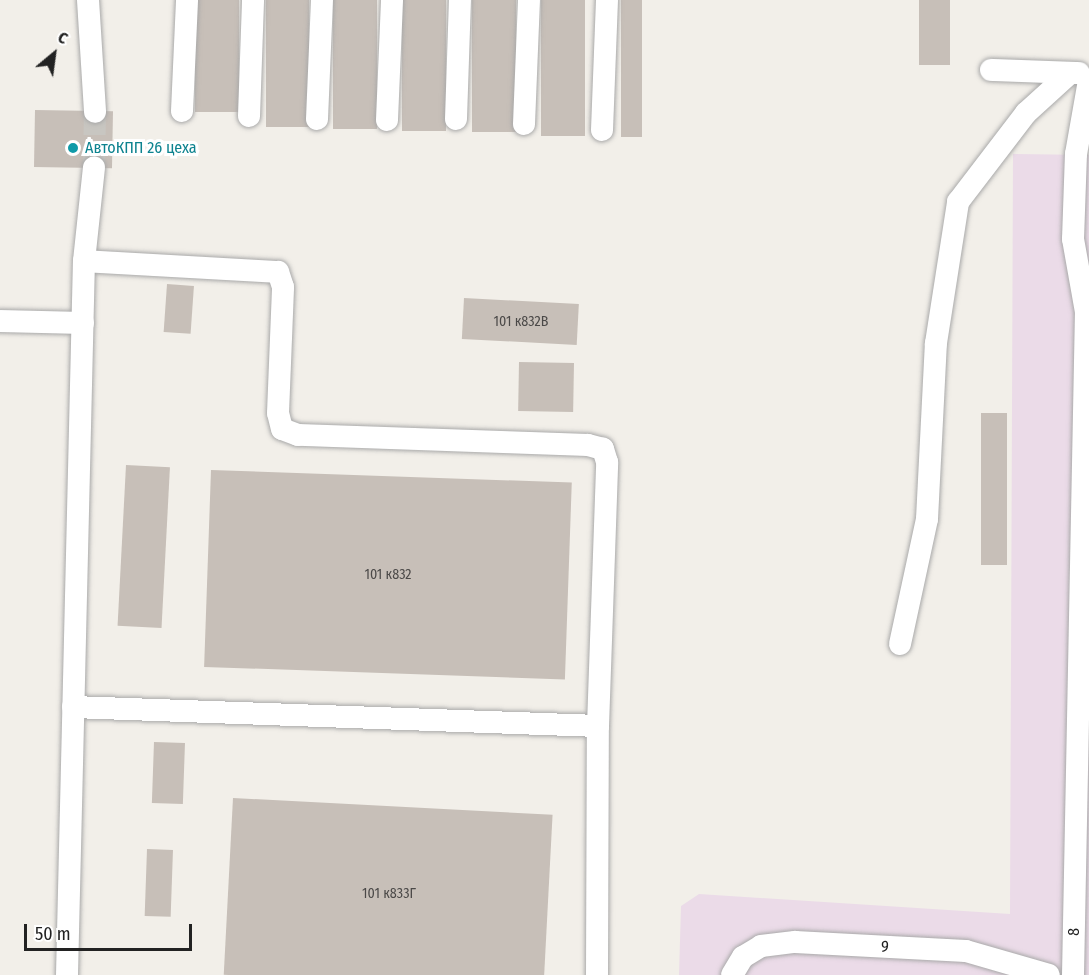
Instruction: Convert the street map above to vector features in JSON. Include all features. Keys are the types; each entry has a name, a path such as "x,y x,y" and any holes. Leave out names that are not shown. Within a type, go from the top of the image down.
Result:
{"street":[{"path":"88,0 95,112"},
{"path":"182,111 186,0"},
{"path":"249,116 253,0"},
{"path":"317,119 322,0"},
{"path":"387,120 392,0"},
{"path":"456,119 460,0"},
{"path":"524,124 529,0"},
{"path":"602,130 607,0"},
{"path":"991,70 1083,76"},
{"path":"900,644 927,519 936,343 958,202 1012,129 1083,76"},
{"name":"8","path":"1073,975 1088,308 1073,239 1076,154 1083,76"},
{"path":"67,975 84,261 94,168"},
{"path":"84,261 278,272 283,287 278,413 282,429 298,435 603,449 607,462 598,726 597,975"},
{"path":"0,321 83,323"},
{"path":"73,706 598,726"},
{"name":"9","path":"732,975 742,957 761,946 795,942 966,951 1049,975"}],"shaded area":[{"path":"1013,154 1089,155 1089,975 679,975 681,906 699,894 1010,914"}],"building":[{"path":"195,0 239,0 239,112 195,112"},
{"path":"266,0 309,0 309,127 266,127"},
{"path":"333,0 377,0 377,129 333,129"},
{"path":"402,0 446,0 446,131 402,131"},
{"path":"472,0 516,0 516,132 472,132"},
{"path":"541,0 585,0 585,136 541,136"},
{"path":"621,0 642,0 642,137 621,137"},
{"path":"919,0 950,0 950,65 919,65"},
{"name":"АвтоКПП 26 цеха","path":"35,110 113,111 112,168 34,167"},
{"path":"167,284 194,286 191,334 164,332"},
{"path":"464,298 579,304 577,345 462,339"},
{"path":"519,362 574,363 573,412 518,411"},
{"path":"981,413 1007,413 1007,565 981,565"},
{"path":"126,465 170,467 162,628 118,626"},
{"path":"211,470 572,483 565,679 204,667"},
{"path":"154,742 185,743 183,804 152,803"},
{"path":"233,798 553,815 544,975 224,975"},
{"path":"147,849 173,850 171,917 145,916"}],"tunnel":[{"path":"94,168 95,112"}],"place":[{"name":"АвтоКПП 26 цеха","path":"73,148"}]}
